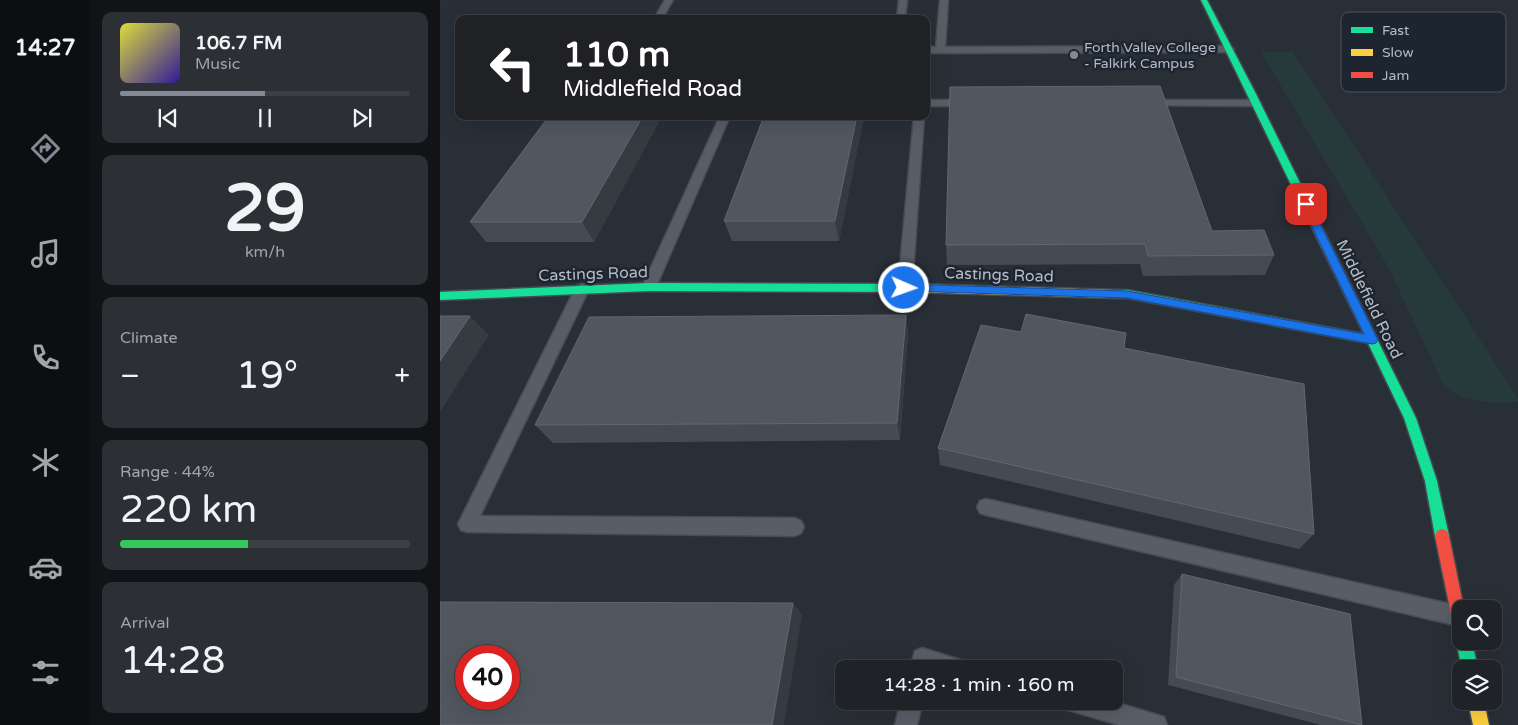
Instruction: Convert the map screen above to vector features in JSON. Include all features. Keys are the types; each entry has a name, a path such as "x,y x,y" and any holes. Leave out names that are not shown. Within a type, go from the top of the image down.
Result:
{"street":[{"name":"Middlefield Road","path":"1204,0 1256,102 1410,418 1431,481 1455,600"},
{"name":"Castings Road","path":"440,296 649,287 904,288 1127,294 1372,340"},
{"path":"1478,710 1481,725"}],"lane":[{"path":"660,15 669,0"},
{"path":"901,15 903,0"},
{"path":"940,50 944,0"},
{"path":"930,50 1229,49"},
{"path":"930,102 976,103"},
{"path":"1136,103 1256,102"},
{"path":"649,287 723,120"},
{"path":"904,288 919,120"},
{"path":"582,289 467,524 795,527"},
{"path":"986,506 1452,620"},
{"path":"906,725 910,710"},
{"path":"1104,710 1156,725"}],"shaded area":[{"path":"1261,52 1293,52 1518,398 1518,402 1479,401 1461,396 1444,386 1389,269"}],"building":[{"path":"1160,86 1212,231 1264,230 1274,255 1148,256 1145,244 946,245 950,87"},
{"path":"546,120 641,120 582,222 470,222"},
{"path":"762,120 856,120 835,221 724,221"},
{"path":"1026,314 1126,333 1124,348 1304,384 1314,534 938,448 981,325 1021,332"},
{"path":"906,315 897,423 535,425 589,317"},
{"path":"440,316 470,316 440,361"},
{"path":"1182,574 1350,614 1362,725 1176,677"},
{"path":"440,602 793,603 772,725 440,725"}],"traffic: fast":[{"path":"1204,0 1252,94 1410,418 1431,481 1442,536"},
{"path":"440,296 649,287 912,288"},
{"path":"1115,294 1127,294 1372,340"},
{"path":"1466,650 1468,660"}],"traffic: slow":[{"path":"912,288 1115,294"},
{"path":"1478,710 1481,725"}],"traffic: jam":[{"path":"1442,536 1455,600"}],"place":[{"name":"Forth Valley College - Falkirk Campus","path":"1074,55"}],"route":[{"path":"904,288 1127,294 1372,340 1306,204"}]}
